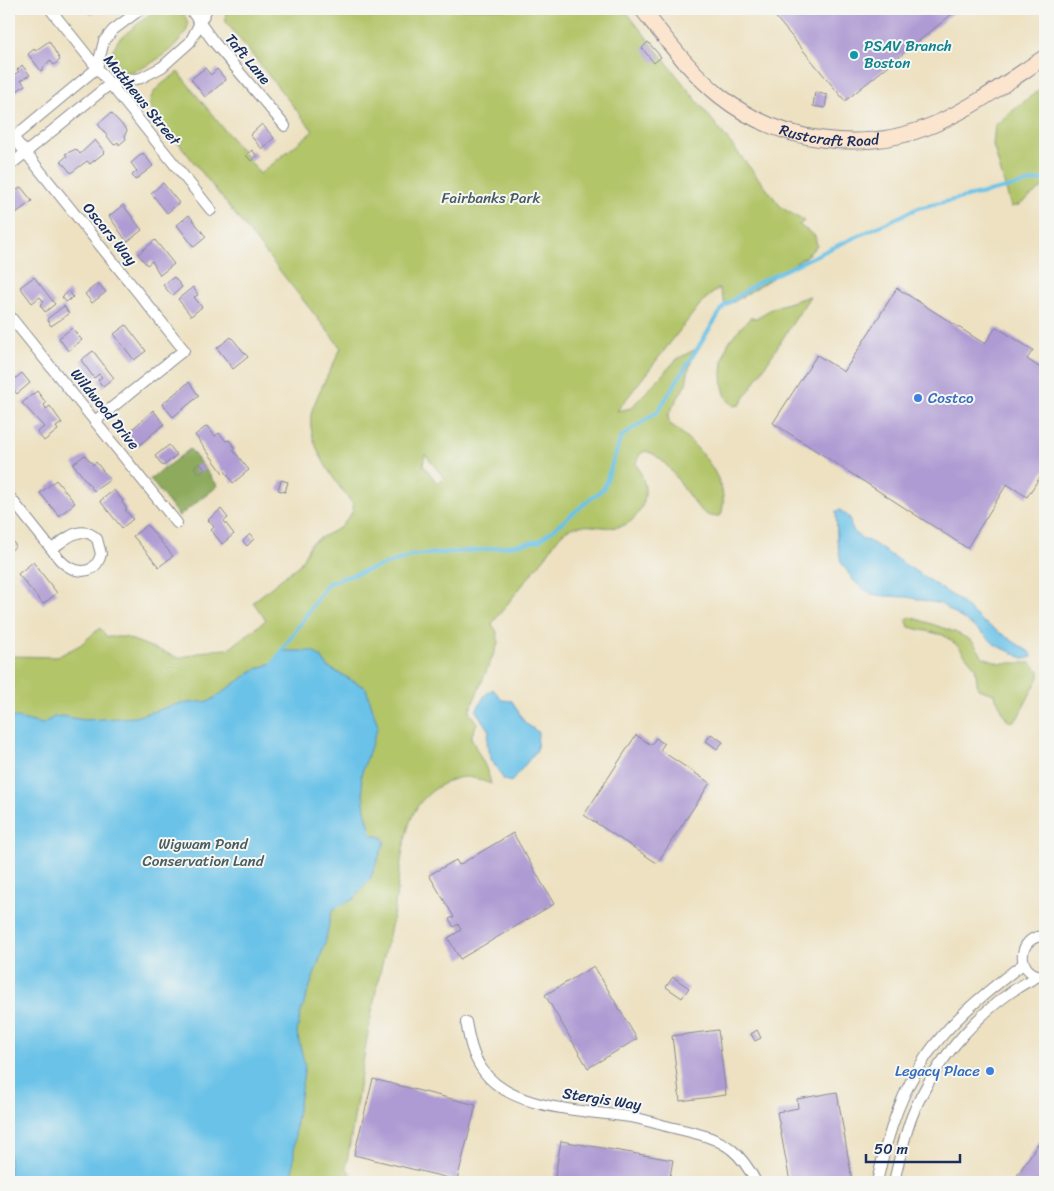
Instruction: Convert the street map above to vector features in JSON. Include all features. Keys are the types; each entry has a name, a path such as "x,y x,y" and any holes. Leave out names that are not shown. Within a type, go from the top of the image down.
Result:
{"main road":[{"name":"Rustcraft Road","path":"642,9 684,60 711,88 735,107 785,131 830,140 855,142 881,139 935,124 987,95 1045,57"}],"street":[{"name":"Matthews Street","path":"50,9 211,210"},
{"path":"11,139 96,68 104,41 113,30 141,9"},
{"name":"Taft Lane","path":"190,9 213,41 285,126"},
{"path":"9,166 110,84 141,78 162,67 190,42 207,9"},
{"name":"Oscars Way","path":"11,139 25,152 184,350 95,420"},
{"name":"Wildwood Drive","path":"9,315 177,523"},
{"path":"9,496 52,549 68,568 77,572 84,570 96,563 101,554 99,542 92,535 76,532 52,549"},
{"path":"1042,976 1030,972 1023,964 1022,953 1026,943 1037,936 1045,936"},
{"path":"877,1182 897,1109 928,1052 970,1006 1023,964"},
{"path":"894,1182 912,1116 942,1061 966,1033 1007,995 1042,976"},
{"name":"Stergis Way","path":"466,1022 474,1055 482,1069 493,1081 508,1090 546,1105 648,1121 708,1138 731,1150 749,1169 756,1182"}],"green space":[{"path":"157,9 179,9 188,23 187,29 177,43 159,58 138,69 122,72 112,58 113,49 119,39"},
{"name":"Fairbanks Park","path":"225,9 624,9 782,208 804,221 799,225 815,236 817,246 805,257 734,302 725,304 719,288 702,302 617,411 631,408 677,359 696,349 689,368 686,384 668,415 669,423 700,451 717,476 722,489 721,515 711,516 702,511 667,466 657,456 645,451 640,454 636,463 643,479 645,495 642,506 634,518 625,525 616,527 584,526 574,527 564,532 491,625 498,636 498,644 469,712 477,723 471,737 491,784 466,777 444,783 430,792 420,803 409,826 402,857 393,917 372,1013 346,1167 351,1174 352,1182 9,1182 9,656 57,657 80,645 100,628 107,637 125,637 179,658 210,650 229,649 266,620 253,602 300,564 311,543 341,527 353,511 353,504 331,475 318,451 311,427 311,415 316,401 341,348 150,107 150,101 155,91 178,72 260,174 313,131 226,22","holes":["425,454 444,478 438,484 423,465"]},
{"path":"1045,85 1045,186 1019,205 1011,207 993,145 995,125"},
{"path":"810,296 740,405 734,406 725,395 722,378 723,361 731,339 750,318 756,318 775,307"},
{"path":"190,449 218,486 179,516 150,479"},
{"path":"911,617 955,632 972,641 983,657 1000,663 1031,663 1039,671 1039,677 1017,719 1011,722 1007,720 994,694 978,689 975,667 957,645 943,635 909,627 906,619"}],"water":[{"path":"840,510 850,518 853,531 859,536 956,598 982,621 1031,653 1032,657 1025,659 994,644 984,634 941,604 907,597 872,594 862,588 853,580 841,562 837,540 836,511"},
{"name":"Wigwam Pond Conservation Land","path":"283,651 312,651 322,658 328,667 366,688 378,726 361,775 365,810 372,835 382,837 385,842 370,879 354,899 334,909 331,914 325,944 300,1015 297,1033 305,1066 296,1122 292,1182 9,1182 9,716 42,724 54,717 62,716 84,720 135,717 178,704 210,701 254,670 272,663"},
{"path":"493,689 502,700 512,701 525,723 538,732 537,750 511,782 504,780 490,757 487,745 489,731 476,711 485,695"}],"building":[{"path":"86,9 98,9 91,15"},
{"name":"PSAV Branch Boston","path":"769,9 958,9 845,101"},
{"path":"49,41 60,60 54,65 50,60 41,71 28,54"},
{"path":"648,42 661,57 654,63 642,48"},
{"path":"22,65 30,75 21,80 25,85 11,96 9,77 19,72 17,70"},
{"path":"205,68 211,75 217,69 226,80 205,97 191,79"},
{"path":"815,92 827,95 825,108 813,106"},
{"path":"111,113 127,130 126,139 119,145 118,142 114,145 98,124"},
{"path":"262,124 274,138 262,149 250,135"},
{"path":"95,140 105,152 90,164 87,161 71,173 61,161 67,156 65,154 76,149 80,154"},
{"path":"252,150 257,156 251,161 246,155"},
{"path":"143,153 153,166 135,180 132,175 137,171 131,163"},
{"path":"163,183 179,203 167,213 151,193"},
{"path":"21,187 32,201 16,213 9,203 9,196"},
{"path":"123,205 142,230 127,242 109,216"},
{"path":"189,215 206,237 194,247 177,225"},
{"path":"155,240 174,264 160,275 152,261 147,265 138,254"},
{"path":"34,277 55,304 45,312 40,305 44,302 40,297 32,303 20,287"},
{"path":"174,277 182,287 172,296 163,285"},
{"path":"98,283 106,292 92,303 85,294"},
{"path":"193,287 198,295 194,297 202,307 191,316 178,299"},
{"name":"Costco","path":"897,288 985,344 996,327 1033,350 1027,359 1045,371 1045,469 1027,497 1007,484 967,548 773,423 817,355 844,372"},
{"path":"69,291 73,297 66,302 62,297"},
{"path":"64,306 69,314 51,326 47,319"},
{"path":"126,325 146,351 134,360 114,334"},
{"path":"72,328 82,340 68,351 59,338"},
{"path":"231,337 248,357 233,369 217,348"},
{"path":"93,351 114,378 103,387 98,380 102,377 99,374 94,378 81,360"},
{"path":"22,373 30,383 17,394 9,384"},
{"path":"189,382 199,396 173,417 162,404"},
{"path":"37,391 46,403 44,405 46,409 50,406 62,423 56,427 58,430 44,441 37,432 44,427 22,403"},
{"path":"153,410 164,424 137,447 126,435"},
{"path":"207,426 215,436 219,433 226,441 229,440 235,448 233,450 249,470 233,483 225,471 223,473 195,435"},
{"path":"169,445 177,455 163,466 155,456"},
{"path":"85,455 93,465 96,462 110,480 94,491 73,464"},
{"path":"200,463 205,470 199,474 194,467"},
{"path":"56,480 75,503 59,516 40,493"},
{"path":"281,480 288,482 285,492 278,490"},
{"path":"114,490 123,501 127,509 125,510 133,519 122,528 100,501"},
{"path":"221,509 228,518 224,521 234,534 222,544 211,530 214,527 208,520"},
{"path":"147,525 173,556 159,567 133,536"},
{"path":"250,534 254,539 247,546 243,541"},
{"path":"9,537 16,546 9,552"},
{"path":"33,562 57,593 43,604 18,574"},
{"path":"711,734 723,742 717,749 706,741"},
{"path":"636,735 651,745 656,738 664,744 660,750 710,783 657,863 584,815"},
{"path":"513,833 554,904 460,959 448,938 461,930 458,924 454,927 449,919 454,917 429,875 456,860 459,865"},
{"path":"594,966 637,1039 588,1068 545,995"},
{"path":"673,977 689,988 682,998 666,987"},
{"path":"718,1030 726,1095 680,1101 672,1036"},
{"path":"757,1030 761,1038 755,1041 751,1034"},
{"path":"373,1079 476,1105 457,1180 354,1155"},
{"path":"837,1092 852,1180 849,1182 790,1182 777,1112 798,1108 797,1099"},
{"path":"1045,1133 1045,1182 1013,1182"},
{"path":"561,1141 673,1160 669,1182 554,1182"}],"waterway":[{"path":"274,662 328,583 414,555 482,550 539,541 604,488 621,437 658,411 724,306 757,283 918,208 1045,179"}],"place":[{"name":"PSAV Branch Boston","path":"854,55"},
{"name":"Costco","path":"918,398"},
{"name":"Legacy Place","path":"990,1071"}]}
